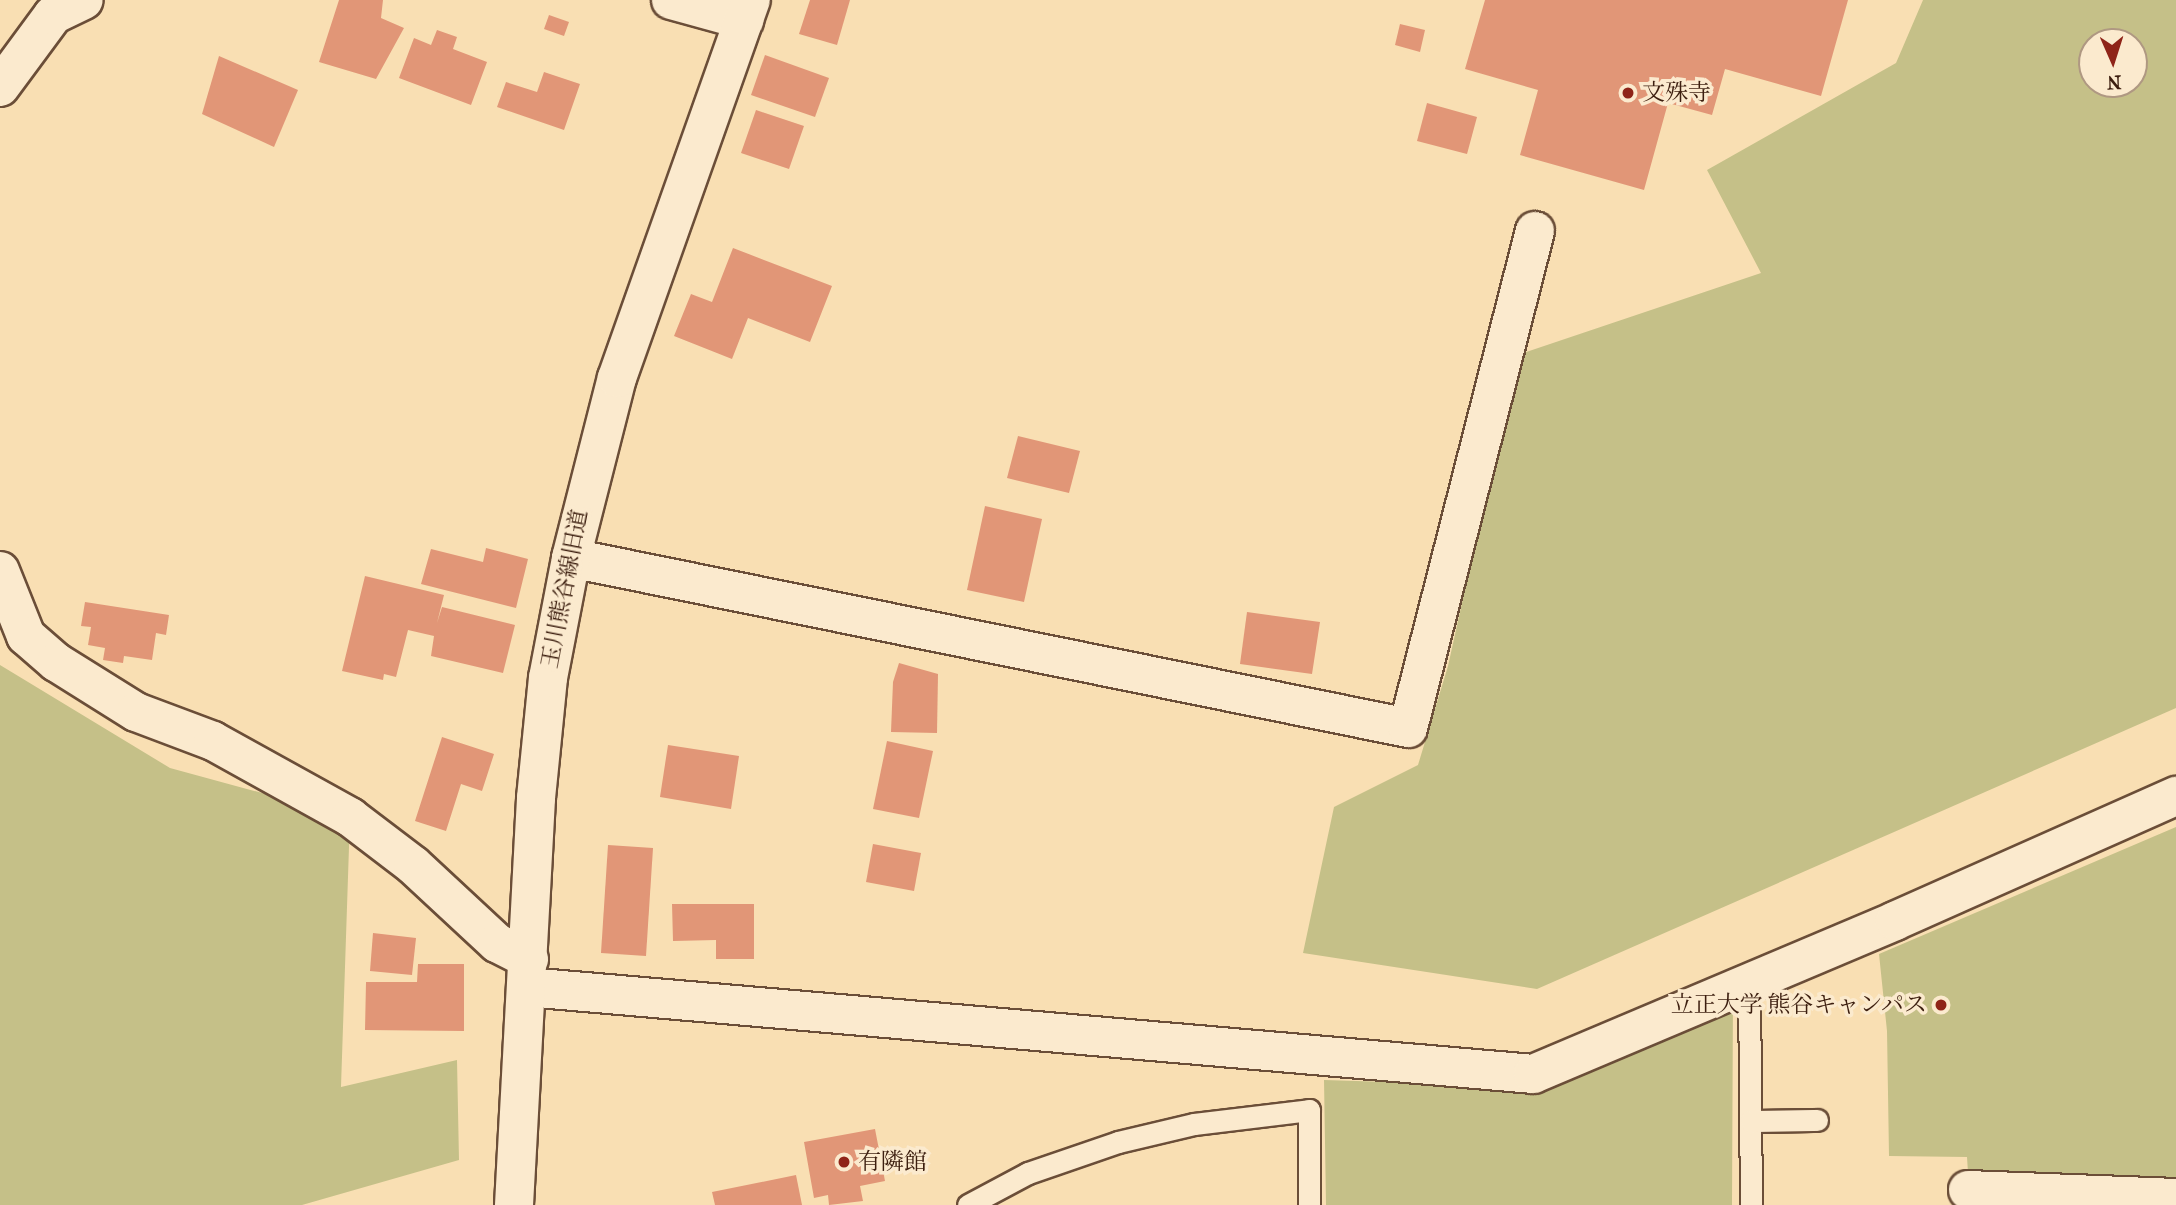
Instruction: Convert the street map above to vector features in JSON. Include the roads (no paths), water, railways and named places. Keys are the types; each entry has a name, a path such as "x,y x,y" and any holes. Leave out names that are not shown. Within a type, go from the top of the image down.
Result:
{"street":[{"path":"0,87 53,15 84,0"},
{"path":"671,0 748,10"},
{"name":"玉川熊谷線旧道","path":"514,1205 536,798 548,678 570,558 617,378 748,10"},
{"path":"570,558 1408,728 1535,230"},
{"path":"0,571 26,636 56,662 136,712 213,741 350,817 413,865 528,973 1532,1074 2176,796"},
{"path":"1968,1190 2176,1198"}],"lane":[{"path":"1749,982 1751,1205"},
{"path":"968,1205 1028,1173 1118,1142 1194,1124 1309,1110 1309,1205"},
{"path":"1751,1121 1817,1121"}],"place":[{"name":"文殊寺","path":"1628,93"},
{"name":"立正大学 熊谷キャンパス","path":"1941,1005"},
{"name":"有隣館","path":"844,1162"}]}
